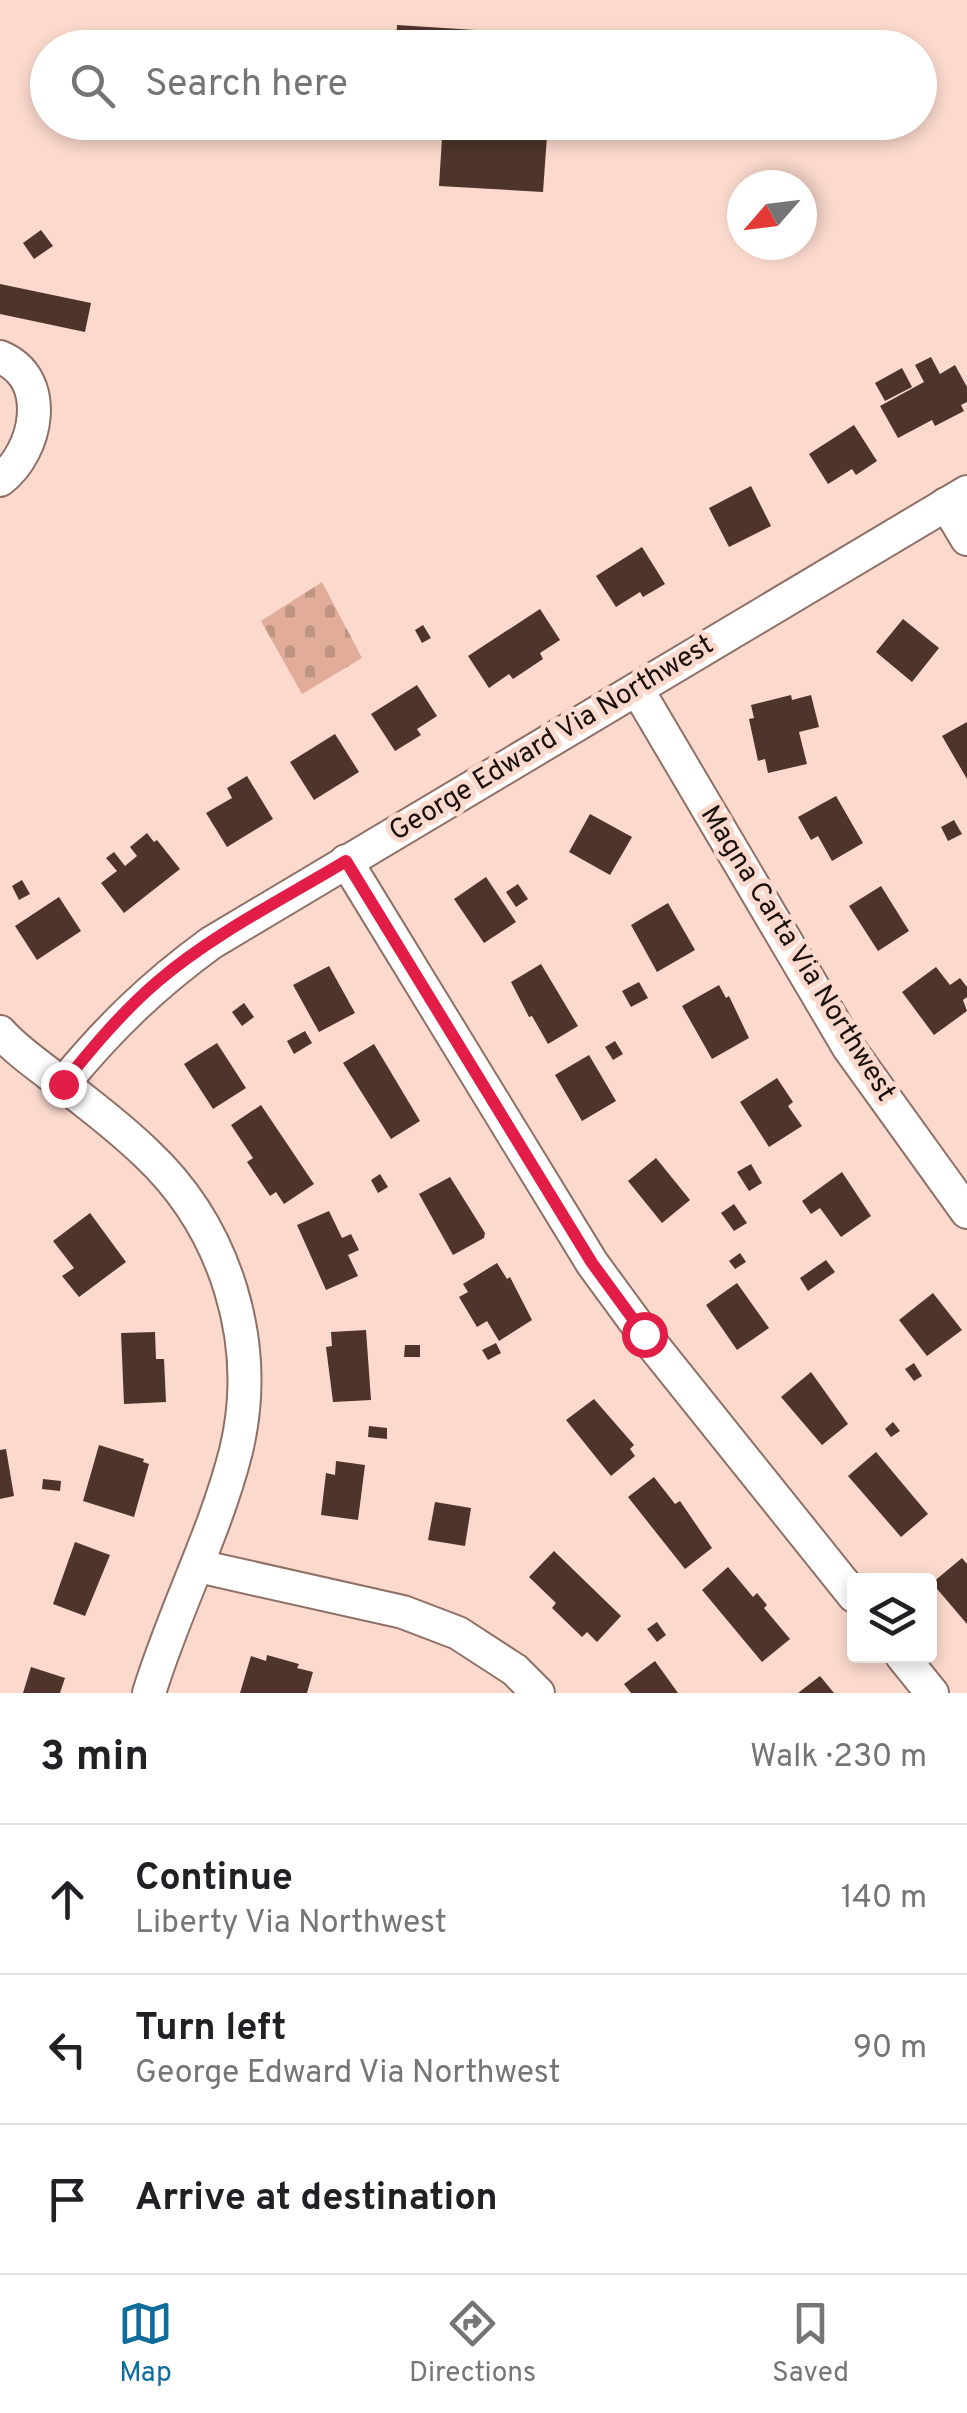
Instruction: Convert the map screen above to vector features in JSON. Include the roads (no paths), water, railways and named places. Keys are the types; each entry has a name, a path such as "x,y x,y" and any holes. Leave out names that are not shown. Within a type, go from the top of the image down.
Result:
{"street":[{"path":"0,357 19,366 30,380 34,401 28,443 20,459 0,480"},
{"path":"957,498 967,539"},
{"name":"George Edward Via Northwest","path":"63,1084 104,1034 158,982 211,943 957,498"},
{"name":"Magna Carta Via Northwest","path":"637,689 848,1048 967,1212"},
{"path":"346,861 592,1263 644,1334 847,1587"},
{"path":"3,1040 147,1154 212,1237 230,1280 240,1327 242,1411 236,1448 198,1566 149,1693"},
{"path":"198,1566 403,1612 458,1633 516,1670 538,1693"},
{"path":"908,1663 932,1693"}]}
